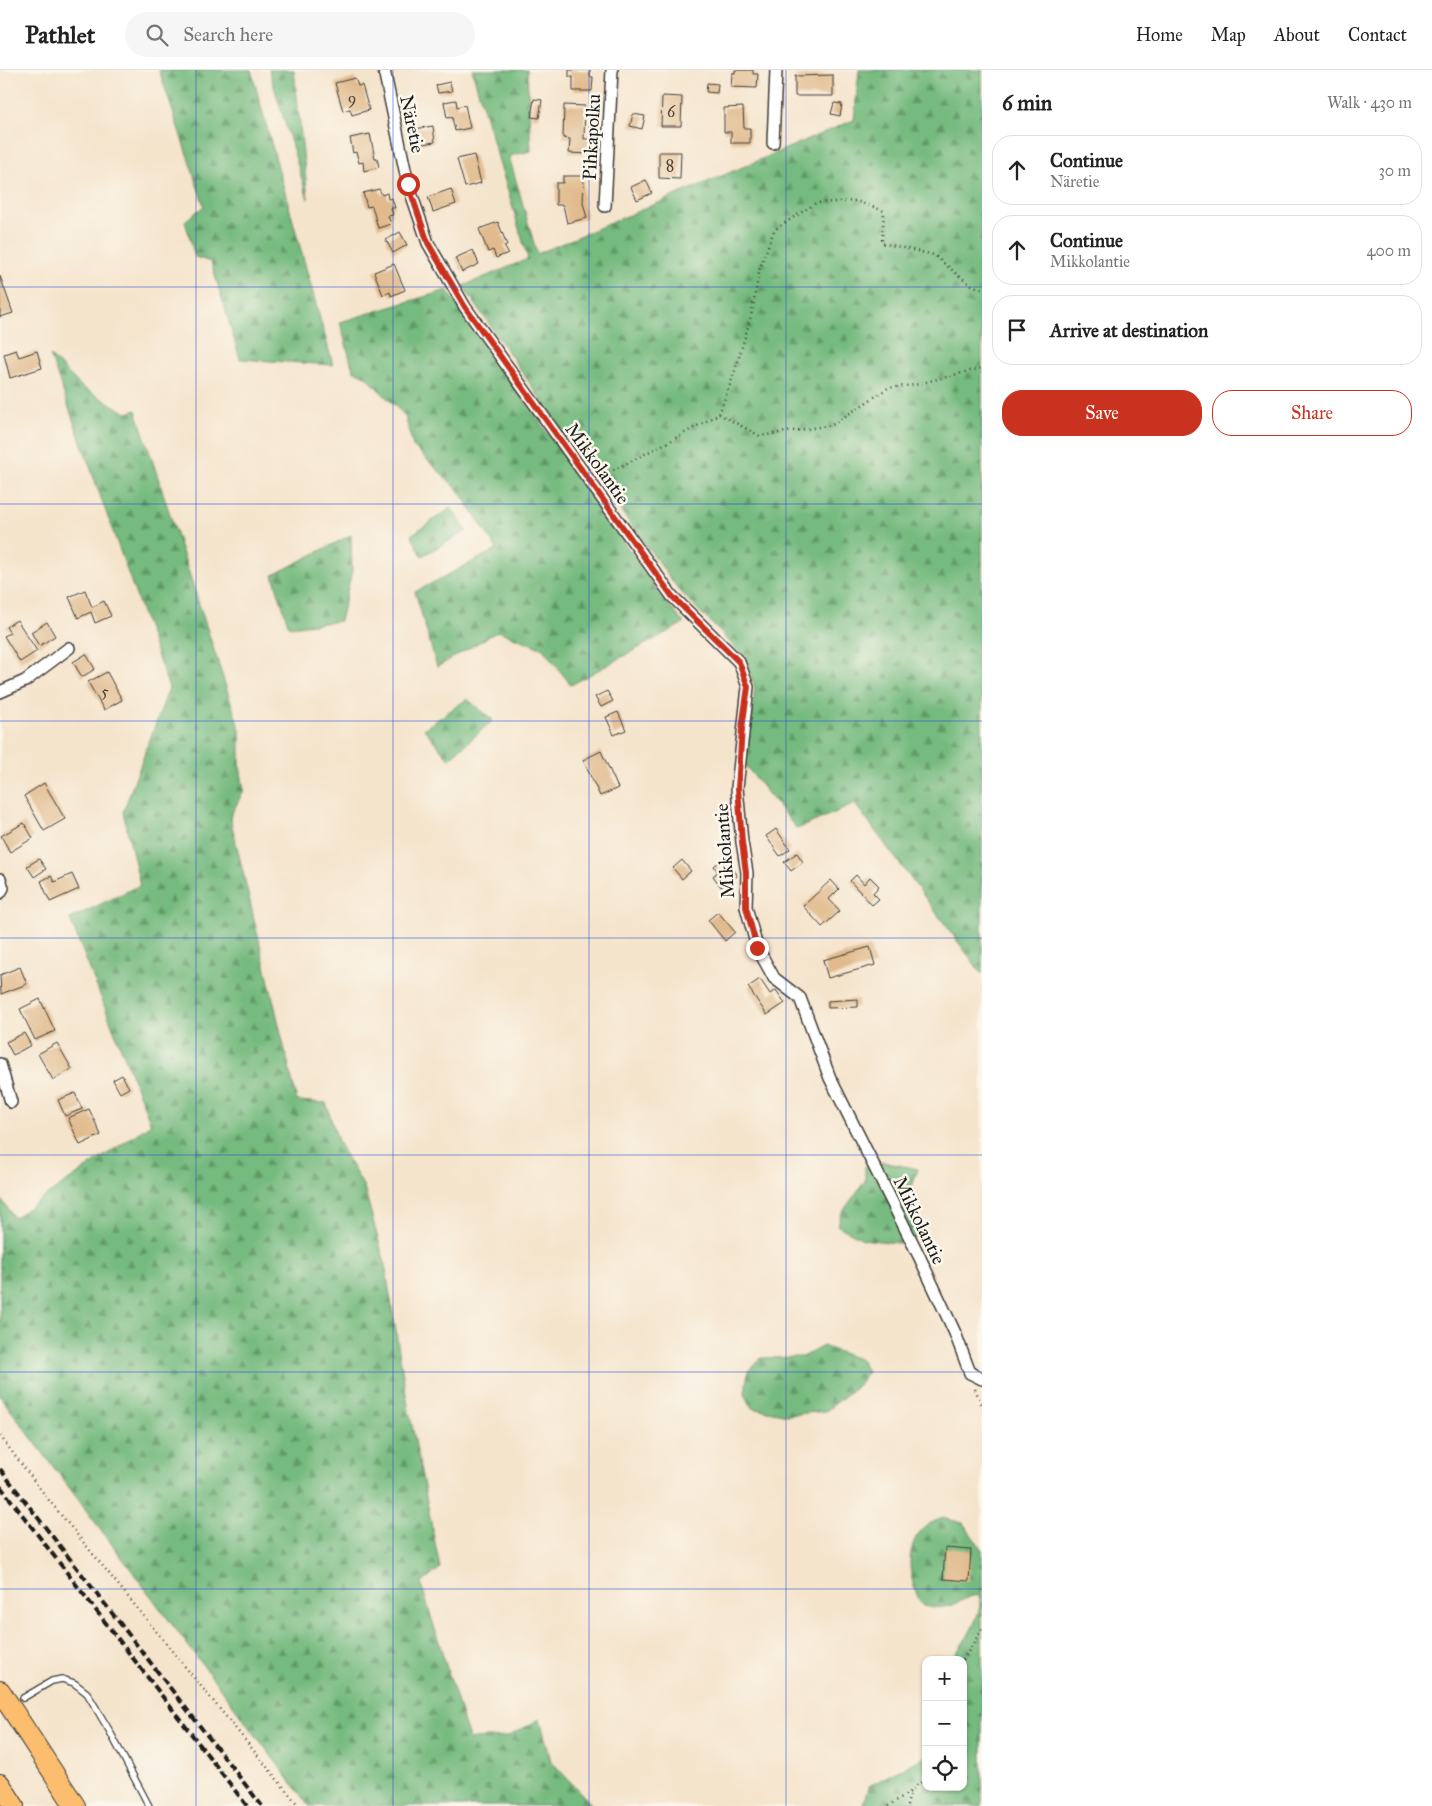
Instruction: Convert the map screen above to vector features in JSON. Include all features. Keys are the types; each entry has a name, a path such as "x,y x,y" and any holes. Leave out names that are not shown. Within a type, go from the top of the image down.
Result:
{"highway":[{"path":"0,1691 75,1806"},
{"path":"0,1784 14,1806"}],"street":[{"name":"Näretie","path":"384,70 408,184 428,243"},
{"name":"Pihkapolku","path":"605,206 612,70"},
{"path":"773,143 776,70"},
{"name":"Mikkolantie","path":"428,243 465,307 672,596 739,662 748,687 742,728 738,788 746,873 746,907 757,948 774,978 800,998 830,1078 920,1258 955,1333 970,1373 982,1379"},
{"path":"0,692 25,681 69,648"},
{"path":"0,880 2,888 0,893"},
{"path":"0,1064 11,1102"}],"lane":[{"path":"23,1698 52,1680 62,1679 74,1683 86,1693 109,1730 148,1806"}],"path":[{"path":"590,482 719,414 752,316 760,268 774,230 816,203 856,202 884,210 882,243 934,255 970,284 982,289"},
{"path":"719,414 760,436 832,424 888,388 914,385 982,368"},
{"path":"0,1436 48,1499 299,1806"},
{"path":"965,1656 982,1629"},
{"path":"888,1806 910,1792 922,1782"},
{"path":"907,1806 910,1792"}],"green space":[{"path":"159,70 251,70 333,365 240,359 211,262 195,257 185,221 204,206"},
{"path":"269,70 294,70 308,199"},
{"path":"472,70 527,70 531,151 509,156 537,254 854,120 859,70 982,70 982,974 855,804 797,829 745,765 755,688 745,658 678,589 563,432 463,286 528,259"},
{"path":"447,290 665,601 684,623 571,685 543,649 498,631 437,667 415,592 497,549 458,490 413,446 405,416 365,376 353,370 340,322"},
{"path":"50,355 83,388 127,413 136,410 240,730 240,766 244,790 230,817 297,1101 326,1103 339,1144 364,1187 385,1264 407,1400 440,1568 421,1584 469,1739 507,1737 540,1719 551,1761 593,1806 309,1806 0,1396 0,1197 14,1218 151,1124 70,919 140,885 123,812 169,688"},
{"path":"451,508 467,531 422,556 411,535"},
{"path":"351,535 352,571 340,621 289,627 273,575"},
{"path":"467,699 493,720 449,759 424,729"},
{"path":"883,1162 918,1169 905,1208 919,1234 905,1244 863,1239 838,1226 841,1214 865,1181 865,1166"},
{"path":"823,1346 861,1360 867,1372 858,1385 826,1411 788,1415 752,1408 745,1393 748,1371 761,1358 803,1357"},
{"path":"942,1518 963,1523 982,1550 982,1806 862,1806 869,1786 922,1758 922,1791 967,1791 967,1656 955,1656 975,1621 980,1605 980,1596 969,1597 945,1607 923,1606 914,1587 910,1565 913,1544 918,1535 927,1526"}],"building":[{"path":"569,70 590,70 590,77 593,77 592,91 573,91 573,77 569,77"},
{"path":"735,70 753,70 753,74 758,74 757,88 731,87 732,73 735,73"},
{"path":"833,75 833,96 795,96 795,76"},
{"path":"355,78 358,86 362,85 369,110 352,115 350,109 343,111 335,83"},
{"path":"450,82 452,91 438,93 436,85"},
{"path":"707,83 718,84 717,93 706,92"},
{"path":"662,96 682,97 681,126 661,126"},
{"path":"534,99 542,100 539,118 531,117"},
{"path":"456,100 457,107 465,105 470,128 455,131 452,117 447,118 444,102"},
{"path":"834,103 842,104 840,116 831,114"},
{"path":"564,105 585,106 584,139 591,139 590,154 569,153 570,139 563,138"},
{"path":"743,107 744,128 750,128 750,143 731,143 731,132 724,132 724,108"},
{"path":"633,114 645,116 642,129 630,126"},
{"path":"433,126 435,142 416,145 414,129"},
{"path":"370,134 379,167 364,171 363,162 359,163 356,152 353,153 350,138"},
{"path":"659,152 681,152 680,179 659,178"},
{"path":"474,155 481,183 465,187 457,159"},
{"path":"563,176 584,176 583,203 587,218 567,223 563,205 556,205 556,183 563,183"},
{"path":"646,180 652,193 637,200 631,187"},
{"path":"379,189 382,195 387,193 388,199 392,198 395,208 391,208 393,215 388,216 391,224 378,228 372,206 367,207 363,193"},
{"path":"451,189 456,204 433,212 428,197"},
{"path":"498,222 507,245 504,246 508,253 496,258 493,250 488,252 479,229"},
{"path":"400,232 407,245 393,253 386,240"},
{"path":"473,250 479,264 462,272 455,258"},
{"path":"394,264 405,290 391,296 390,292 383,295 374,272"},
{"path":"0,276 13,313 0,317"},
{"path":"16,350 19,357 37,351 42,368 10,378 4,354"},
{"path":"85,590 92,607 104,601 111,616 95,623 91,612 78,618 69,597"},
{"path":"17,620 37,651 20,662 4,636 10,633 6,627"},
{"path":"47,622 55,636 39,646 31,632"},
{"path":"86,654 95,669 82,677 73,662"},
{"path":"107,672 122,700 104,710 88,682"},
{"path":"607,691 613,701 601,707 595,697"},
{"path":"618,712 626,730 614,735 606,717"},
{"path":"601,751 618,788 600,796 583,760"},
{"path":"44,783 65,819 44,831 24,796"},
{"path":"24,823 33,838 10,852 1,836"},
{"path":"776,829 790,849 780,856 766,836"},
{"path":"797,853 803,862 791,871 784,862"},
{"path":"725,858 737,876 721,887 713,876 718,872 714,866"},
{"path":"39,859 46,869 34,877 27,866"},
{"path":"682,860 691,871 682,879 673,868"},
{"path":"72,874 79,889 50,902 41,881 51,876 54,882"},
{"path":"856,875 864,884 870,877 879,886 873,893 879,899 872,905 850,881"},
{"path":"831,880 839,889 829,899 840,911 822,927 803,906"},
{"path":"718,912 735,932 725,941 708,920"},
{"path":"870,947 875,965 828,978 823,960"},
{"path":"20,967 27,984 1,994 0,975"},
{"path":"760,979 770,994 776,990 785,1003 767,1015 748,987"},
{"path":"40,999 55,1031 35,1040 20,1009"},
{"path":"858,999 858,1007 828,1008 828,1001"},
{"path":"24,1033 31,1045 13,1055 6,1042"},
{"path":"57,1043 72,1069 53,1080 38,1054"},
{"path":"122,1075 129,1088 120,1093 113,1080"},
{"path":"75,1093 82,1109 65,1116 58,1100"},
{"path":"89,1109 101,1135 80,1145 68,1118"},
{"path":"945,1548 971,1550 969,1581 943,1579"}],"railway":[{"path":"0,1469 262,1806"},
{"path":"0,1486 247,1806"}],"route":[{"path":"408,184 428,243 465,307 672,596 739,662 748,687 742,728 738,788 746,873 746,907 757,948"}]}
